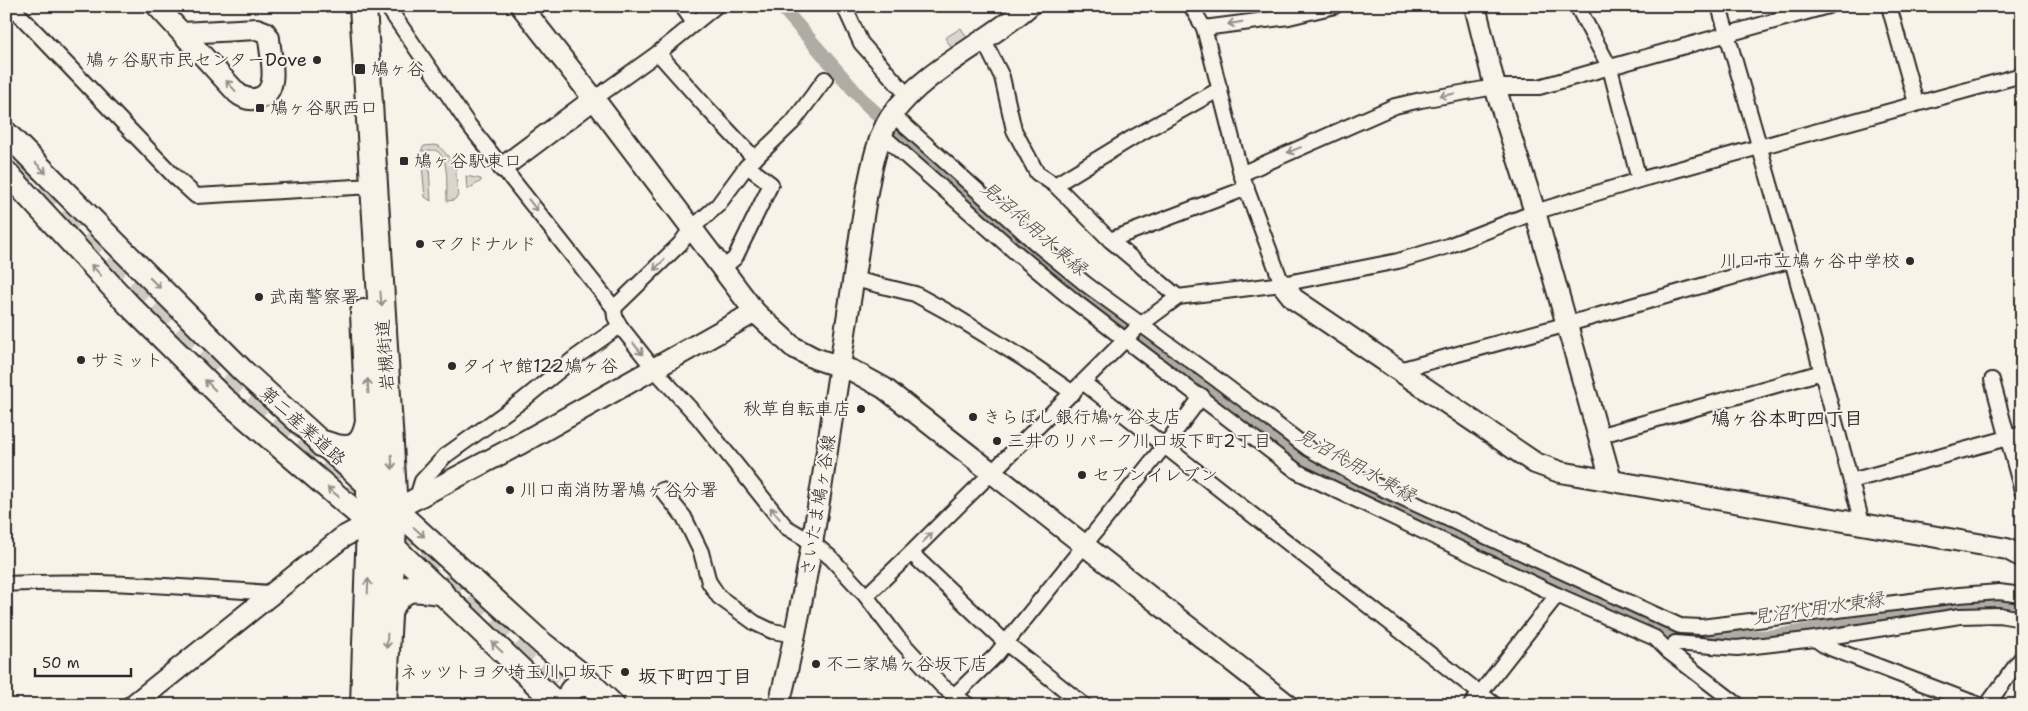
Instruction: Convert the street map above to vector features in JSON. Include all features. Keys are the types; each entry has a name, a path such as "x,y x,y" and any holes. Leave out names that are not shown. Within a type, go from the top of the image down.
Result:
{"highway":[{"name":"岩槻街道","path":"347,6 366,186 394,509 383,705"},
{"name":"岩槻街道","path":"364,6 370,488 364,705"},
{"path":"323,444 342,450 350,450 359,445 365,438 369,422"},
{"path":"389,609 401,592 412,588 439,591"}],"main road":[{"name":"第二産業道路","path":"6,133 243,372 613,705"},
{"path":"6,147 18,163 6,153"},
{"name":"第二産業道路","path":"6,172 129,305 222,397 370,524 558,705"},
{"path":"528,677 547,681 553,680 556,676 558,664 543,644"},
{"path":"569,705 569,694 573,688 579,684 594,687"}],"street":[{"path":"11,6 173,175 196,196 366,186"},
{"path":"157,6 182,33 242,97 249,99 258,98 266,94 271,88 273,80 269,38 265,32 257,29 182,33"},
{"path":"387,6 468,124 614,308 615,316 620,326 654,369 698,418 786,527 813,543 832,558 866,596 897,637 942,686 968,705"},
{"path":"521,6 755,312 793,347 814,358 867,377 884,388 1288,705"},
{"path":"682,6 694,23"},
{"path":"503,167 658,53 716,6"},
{"path":"844,6 861,43 908,96"},
{"name":"さいたま鳩ヶ谷線","path":"780,705 813,543 870,182 887,124 908,96 938,71 984,41 1029,6"},
{"path":"1190,6 1204,28 1241,174 1282,284 1294,299 1535,463 1560,472 2007,549 2022,557"},
{"path":"1204,28 1253,20 1289,18 1335,6"},
{"path":"1475,6 1495,87 1535,212 1611,480"},
{"path":"1577,6 1610,68 1639,180"},
{"path":"1719,6 1792,260 1862,523"},
{"path":"1241,174 1396,106 1495,87 1539,87 1828,6"},
{"path":"1889,6 1916,103"},
{"path":"984,41 1002,77 1014,130 1037,173 1055,185 1110,240 1178,297"},
{"path":"658,53 770,184 734,258 722,269"},
{"path":"866,596 1084,383 1140,325 1178,297 1282,284 1398,261 1448,246 1535,212 1639,180 2022,75"},
{"path":"614,308 680,244 691,229 718,205 751,163 793,122 825,79"},
{"path":"1055,185 1116,147 1220,90"},
{"path":"887,124 1140,325 1223,384 1309,450 1364,480 1680,626 1700,627 1959,594 1999,592 2022,595"},
{"path":"887,124 1014,251 1073,300 1202,396 1298,472 1558,595 1655,638 1672,648 1733,703"},
{"path":"1110,240 1247,188"},
{"path":"1399,370 1792,260"},
{"path":"854,278 915,294 1024,359 1073,393"},
{"path":"133,705 343,537 518,445 755,312"},
{"path":"417,497 422,481 445,456 523,400 576,357 620,326"},
{"path":"1598,436 1822,372"},
{"path":"1992,380 2022,491"},
{"path":"1084,383 1495,705"},
{"path":"955,695 1006,643 1202,396"},
{"path":"1851,481 2022,434"},
{"path":"662,490 684,517 701,552 709,582 719,597 755,623 772,631 795,635"},
{"path":"911,553 1006,643 1084,705"},
{"path":"6,584 42,582 148,585 271,593"},
{"path":"1471,705 1558,595"},
{"path":"1672,648 1737,648 1815,639 1960,616 1999,615 2022,619"},
{"path":"1672,648 1680,626"},
{"path":"1815,639 1825,646 1979,705"},
{"path":"1987,705 2022,657"}],"shaded area":[{"path":"961,28 967,38 952,48 945,38"},
{"path":"424,146 439,146 455,164 458,196 454,200 447,201 446,167 441,155 435,150 421,151"},
{"path":"422,165 429,167 431,201 425,197"},
{"path":"466,176 481,179 481,181 467,190"}],"waterway":[{"name":"見沼代用水東縁","path":"781,6 865,103 1022,245 1164,359 1277,443 1334,479 1508,564 1662,632 1712,639 1777,636 1921,611 1978,606 2022,607"}],"tunnel":[{"path":"18,163 233,383 373,509 585,705"}],"place":[{"name":"鳩ヶ谷駅市民センターDove","path":"317,60"},
{"name":"鳩ヶ谷","path":"360,69"},
{"name":"鳩ヶ谷駅西口","path":"260,108"},
{"name":"鳩ヶ谷駅東口","path":"404,161"},
{"name":"マクドナルド","path":"420,244"},
{"name":"川口市立鳩ヶ谷中学校","path":"1910,261"},
{"name":"武南警察署","path":"259,297"},
{"name":"サミット","path":"81,360"},
{"name":"タイヤ館122鳩ヶ谷","path":"452,366"},
{"name":"秋草自転車店","path":"861,409"},
{"name":"きらぼし銀行鳩ヶ谷支店","path":"973,417"},
{"name":"三井のリパーク川口坂下町2丁目","path":"997,441"},
{"name":"セブンイレブン","path":"1082,475"},
{"name":"川口南消防署鳩ヶ谷分署","path":"510,490"},
{"name":"不二家鳩ヶ谷坂下店","path":"816,664"},
{"name":"ネッツトヨタ埼玉川口坂下","path":"625,672"}],"district":[{"name":"鳩ヶ谷本町四丁目","path":"1787,418"},
{"name":"坂下町四丁目","path":"695,676"}]}
